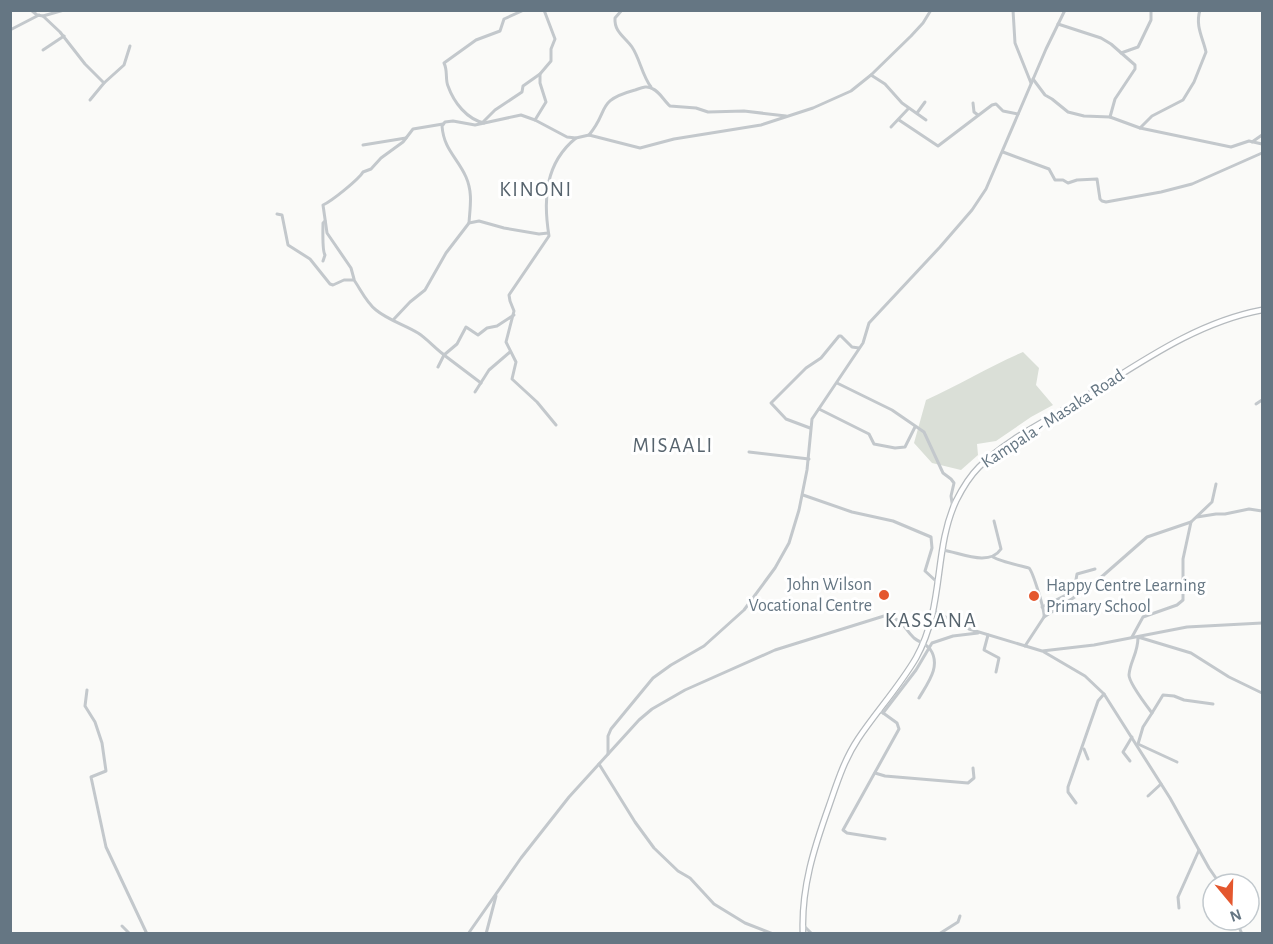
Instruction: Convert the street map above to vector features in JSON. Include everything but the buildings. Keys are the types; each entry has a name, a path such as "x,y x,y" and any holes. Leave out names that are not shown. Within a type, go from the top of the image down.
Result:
{"main road":[{"name":"Kampala - Masaka Road","path":"803,933 802,905 808,868 843,765 854,745 881,711 923,644 934,611 943,549 953,509 966,483 977,469 995,453 1191,333 1223,320 1263,310"}],"street":[{"path":"32,10 64,36 85,64 104,83"},
{"path":"10,30 41,16 64,10"},
{"path":"489,124 476,121 466,114 448,86 444,63 476,40 500,31 504,19 524,10"},
{"path":"483,122 495,110 522,92 523,86 540,74 551,61 551,49 555,39 544,10"},
{"path":"622,10 615,18 616,28 633,49 646,81 668,105 696,108 708,112 744,111 788,116"},
{"path":"556,425 537,402 512,379 516,362 506,342 514,315 509,295 547,240 545,209 553,164 564,147 576,138 589,135 640,148 674,139 761,125 788,116 844,95 871,75 919,28 931,10"},
{"path":"1013,10 1015,43 1031,84"},
{"path":"608,754 608,736 611,729 653,678 704,646 744,610 759,592 789,543 803,495 812,419 859,348 869,323 972,210 986,189 1065,10"},
{"path":"1120,53 1138,47 1150,20 1151,10"},
{"path":"1140,128 1152,116 1183,100 1194,82 1206,52 1200,35 1198,19 1200,10"},
{"path":"1058,24 1111,44 1136,68 1114,99 1110,117"},
{"path":"43,50 64,36"},
{"path":"90,100 104,83 124,65 130,46"},
{"path":"535,120 546,102 540,83 540,74"},
{"path":"871,75 889,87 909,108 926,120"},
{"path":"1033,79 1045,96 1068,112 1084,116 1110,117 1140,128 1231,147 1243,142 1263,144"},
{"path":"589,135 595,128 602,110 614,97 644,87 651,87"},
{"path":"917,113 925,102"},
{"path":"899,120 938,146 969,125 976,113 973,103"},
{"path":"970,118 996,104 1003,111 1018,114"},
{"path":"891,127 909,108"},
{"path":"481,383 429,344 423,336 377,311 368,302 354,280 351,268 329,237 323,205 340,194 348,184 360,177 363,172 371,169 381,158 403,142 413,129 453,121 475,125 489,124 520,115 535,120 561,135 576,138"},
{"path":"394,319 413,299 423,293 446,253 469,223 472,209 470,188 465,173 446,145 443,124"},
{"path":"1252,142 1263,135"},
{"path":"363,145 406,138"},
{"path":"1002,152 1049,169 1055,180 1068,183 1097,179 1100,199 1106,202 1192,184 1263,153"},
{"path":"277,214 282,215 288,245 310,259 330,284 354,280"},
{"path":"323,261 323,224 325,221"},
{"path":"469,223 479,221 504,228 539,234 548,233"},
{"path":"324,240 336,245"},
{"path":"438,367 444,355 456,344 466,327 478,334 514,315"},
{"path":"810,428 786,419 771,403 806,369 821,358 839,336 842,336 852,347 859,348"},
{"path":"475,392 489,370 510,352"},
{"path":"837,383 892,410 926,435 943,473 954,483 951,500 953,509"},
{"path":"1256,404 1263,400"},
{"path":"819,409 869,434 874,444 885,447 905,447 915,427"},
{"path":"749,452 808,459"},
{"path":"1025,646 1044,617 1090,587 1151,534 1191,522 1197,517 1212,502 1216,484"},
{"path":"803,495 852,512 893,521 931,537 932,548 925,571 939,584"},
{"path":"1197,517 1224,515 1249,509 1263,511"},
{"path":"943,549 983,559 993,557 1001,549 994,521"},
{"path":"1132,637 1143,617 1177,605 1183,600 1183,559 1191,522"},
{"path":"993,557 1017,567 1025,566 1029,569 1044,617"},
{"path":"1042,607 1074,591 1077,574 1095,569"},
{"path":"934,611 988,635 1042,651 1092,681 1104,694 1138,744 1213,872"},
{"path":"468,933 546,826 598,763 639,720 666,700 703,681 775,650 885,616 902,622 915,639 929,648 933,659 933,674 919,698"},
{"path":"1042,651 1094,645 1187,627 1263,623"},
{"path":"885,838 847,834 843,831 899,727 881,711 916,670 932,644 947,638 980,632"},
{"path":"988,635 984,650 999,658 996,672"},
{"path":"1138,637 1191,653 1229,677 1263,693"},
{"path":"1138,637 1138,649 1129,674 1130,681 1152,713"},
{"path":"87,690 85,706 95,722 102,743 106,771 91,777 106,847 147,933"},
{"path":"1076,803 1068,792 1068,787 1097,703 1104,694"},
{"path":"1138,744 1143,727 1163,695 1213,704"},
{"path":"1130,761 1123,752 1132,737"},
{"path":"1138,744 1177,762"},
{"path":"1083,747 1088,759"},
{"path":"598,763 654,848 678,871 690,878 714,904 745,923 773,933"},
{"path":"875,773 885,776 968,783 974,778 973,768"},
{"path":"1148,796 1161,784"},
{"path":"1179,908 1178,897 1199,849"},
{"path":"486,933 497,894"},
{"path":"939,933 958,922 960,916"},
{"path":"802,925 812,933"},
{"path":"122,926 130,933"}],"shaded area":[{"path":"1023,352 1039,368 1036,385 1053,405 996,441 977,444 978,455 961,470 932,463 914,443 926,400"}],"place":[{"name":"John Wilson Vocational Centre","path":"884,595"},
{"name":"Happy Centre Learning Primary School","path":"1034,596"}],"district":[{"name":"KINONI","path":"536,189"},
{"name":"MISAALI","path":"673,445"},
{"name":"KASSANA","path":"931,620"}]}
